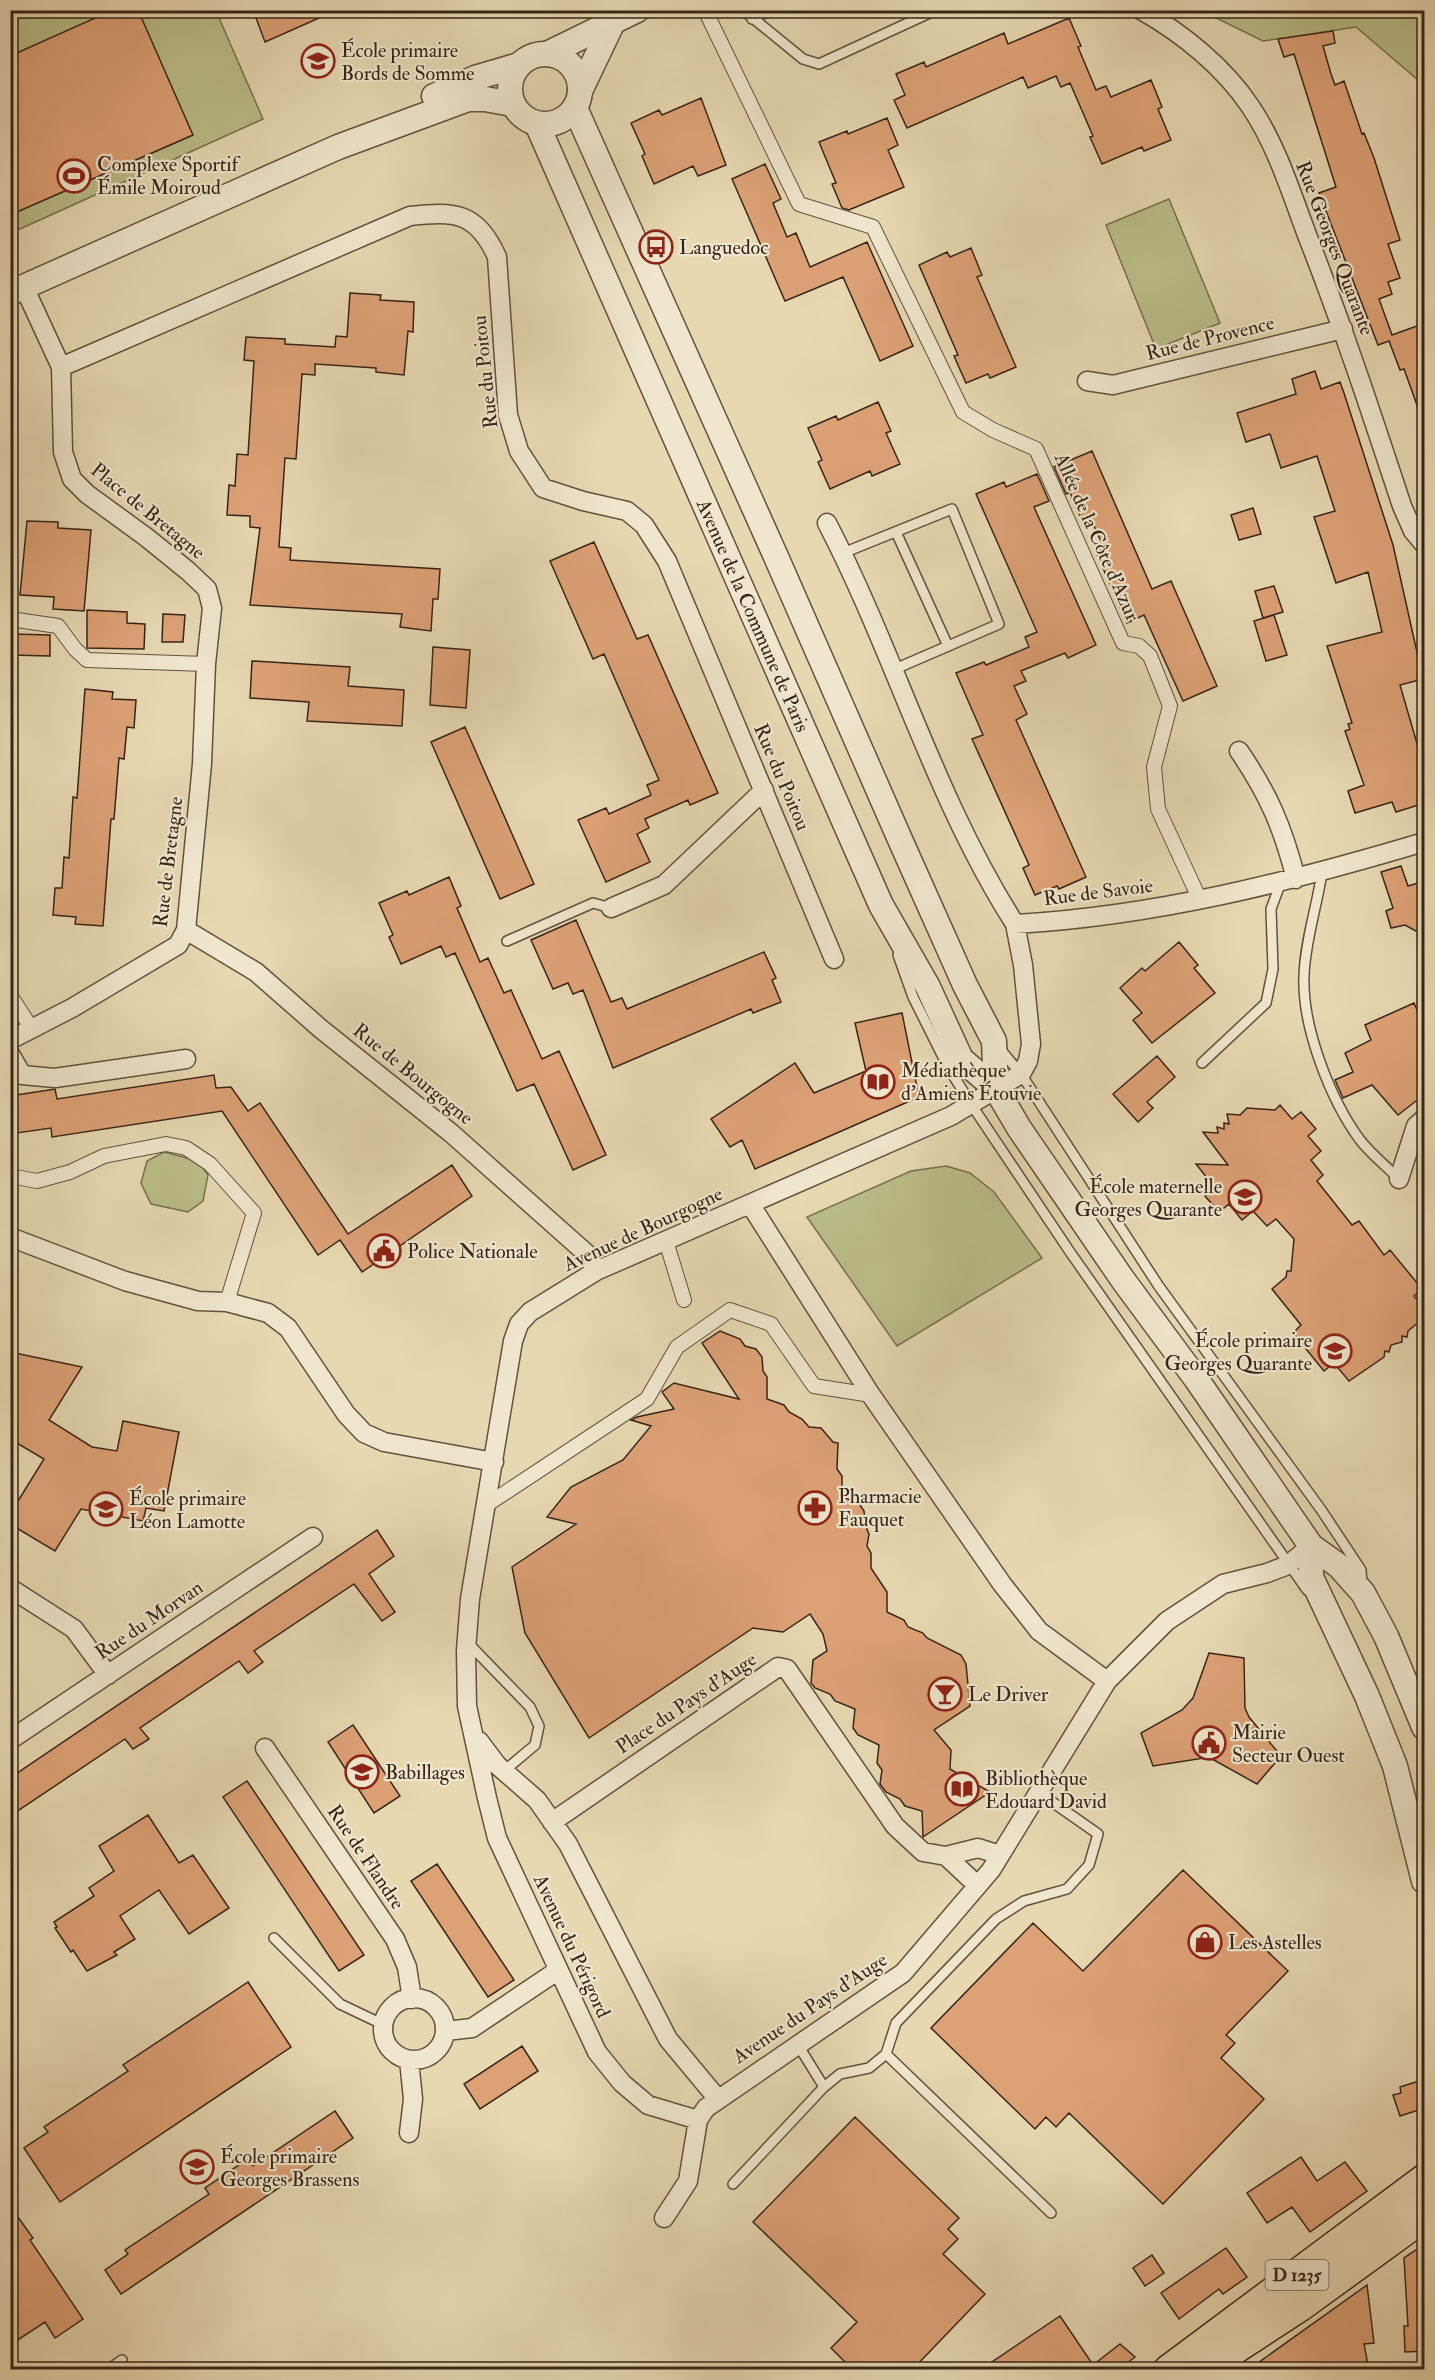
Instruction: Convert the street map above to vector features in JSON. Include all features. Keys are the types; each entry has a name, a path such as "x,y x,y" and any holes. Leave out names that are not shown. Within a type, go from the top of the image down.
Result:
{"main road":[{"name":"D 1235","path":"1170,2370 1425,2180"},
{"name":"D 1235","path":"1202,2370 1300,2306 1425,2216"}],"street":[{"path":"547,54 637,10"},
{"name":"Allée de la Côte d'Azur","path":"705,10 799,204 873,227 963,412 993,430 1036,449 1123,643 1139,646 1150,656 1170,706 1154,767 1158,809 1200,900"},
{"name":"Rue Georges Quarante","path":"1141,10 1183,38 1224,73 1250,106 1290,190 1343,328 1402,506 1413,531 1425,544"},
{"path":"519,65 510,85 513,104 522,115 537,124 560,121 577,99 613,22"},
{"path":"338,147 361,128 475,78 519,65 532,56 547,54 558,56 574,70 577,99"},
{"path":"17,290 338,147 468,99 485,99 513,104"},
{"name":"Avenue de la Commune de Paris","path":"577,99 940,929 994,1041 996,1089"},
{"name":"Avenue de la Commune de Paris","path":"537,124 881,904 928,987 961,1059 996,1089 1019,1128 1117,1271 1204,1390 1311,1546 1339,1566 1363,1593 1386,1636 1425,1726"},
{"name":"Rue du Poitou","path":"61,367 410,216 456,214 473,222 488,236 497,257 508,415 519,451 543,488 583,501 627,511 644,525 667,561 834,959"},
{"name":"Place de Bretagne","path":"17,290 61,367 63,452 72,478 87,494 147,537 207,589 212,608 206,664"},
{"name":"Rue de Provence","path":"1087,381 1113,386 1343,328"},
{"path":"827,523 843,553 895,669 953,813 990,884 1015,924 1023,965 1031,1044 1028,1061 1021,1074"},
{"path":"10,619 58,626 87,660 206,664"},
{"name":"Rue de Bretagne","path":"10,1040 178,945 186,930 202,764 206,664"},
{"path":"1239,751 1265,789 1286,839 1288,881"},
{"path":"611,908 664,885 764,790"},
{"name":"Rue de Savoie","path":"1015,924 1133,913 1200,900 1288,881 1425,842"},
{"name":"Rue de Bourgogne","path":"186,930 256,972 321,1029 451,1133 586,1254 596,1271"},
{"path":"10,995 32,1029"},
{"path":"10,1054 22,1075 55,1078 186,1059"},
{"name":"Avenue de Bourgogne","path":"494,1462 519,1324 546,1301 596,1271 941,1121 1021,1074"},
{"path":"1399,1179 1416,1126 1425,1119"},
{"path":"10,1176 37,1181 70,1172 104,1155 166,1144 186,1148 210,1164 254,1213 227,1302"},
{"path":"750,1204 871,1395 990,1567 1039,1631 1107,1681"},
{"path":"10,1237 125,1281 198,1301 227,1302 268,1313 288,1328 346,1414 364,1432 384,1442 494,1462"},
{"path":"666,1241 684,1300"},
{"path":"488,1504 647,1399 677,1347 730,1310 771,1324 814,1386 871,1395"},
{"name":"Avenue du Périgord","path":"494,1462 470,1599 467,1641 467,1706 497,1838 557,1971 597,2052 622,2084 648,2105 698,2120"},
{"name":"Rue du Morvan","path":"10,1740 313,1537"},
{"path":"1311,1546 1311,1577 1368,1696 1395,1766 1425,1881"},
{"name":"Avenue du Pays d'Auge","path":"698,2120 717,2098 903,1973 977,1886 1000,1855 1107,1681 1167,1621 1222,1584 1267,1573 1288,1565 1311,1546"},
{"path":"10,1588 74,1629 108,1675"},
{"name":"Place du Pays d'Auge","path":"552,1822 778,1667 787,1669 895,1826 923,1852 946,1856 977,1886"},
{"name":"Avenue du Périgord","path":"475,1736 504,1771 537,1800 568,1844 668,2039 717,2098"},
{"name":"Rue de Flandre","path":"266,1748 395,1939 407,1967 412,1999"},
{"path":"946,1856 978,1848 1000,1855"},
{"path":"446,2031 472,2028 557,1971"},
{"path":"404,1998 412,1999 423,1998 434,2004 443,2017 446,2031 442,2045 434,2052 410,2060 392,2053 384,2041 382,2025 386,2013 395,2003 404,1998"},
{"path":"410,2060 413,2099 410,2133"},
{"path":"664,2218 688,2181 698,2120"}],"lane":[{"path":"743,10 803,59 819,64 936,10"},
{"path":"752,19 771,10"},
{"path":"843,553 952,509 999,624 895,669"},
{"path":"896,531 948,646"},
{"path":"1322,872 1308,939 1304,977 1307,1014 1322,1067 1339,1105 1360,1140 1399,1179"},
{"path":"1202,1063 1266,1003 1273,969 1271,909 1288,881"},
{"path":"507,941 593,903 611,908"},
{"path":"881,904 913,996 948,1067 971,1104 1288,1565 1330,1620"},
{"path":"994,1041 1021,1074 1158,1285 1322,1510 1361,1570 1363,1593"},
{"path":"467,1641 530,1707 539,1726 535,1745 504,1771"},
{"path":"733,2184 824,2087 840,2074 869,2068 886,2054 896,2023 996,1919 1024,1901 1067,1889 1089,1865 1098,1834 1038,1792"},
{"path":"274,1938 340,2004 382,2025"},
{"path":"798,2045 824,2087"},
{"path":"886,2054 1051,2212"},
{"path":"108,2370 122,2360"}],"green space":[{"name":"Complexe Sportif Émile Moiroud","path":"10,11 216,11 263,119 11,233"},
{"path":"1202,11 1424,11 1424,85 1356,27 1263,41"},
{"path":"1169,199 1220,323 1156,349 1106,225"},
{"path":"164,1152 198,1161 208,1175 203,1201 188,1212 151,1204 141,1183 147,1161"},
{"path":"946,1166 970,1173 994,1192 1042,1258 897,1346 807,1217 911,1171"}],"building":[{"name":"Complexe Sportif Émile Moiroud","path":"113,10 138,10 193,135 10,215 10,56"},
{"path":"253,10 337,10 265,42"},
{"path":"1069,18 1096,90 1106,86 1111,97 1151,80 1162,107 1158,109 1171,140 1144,151 1142,147 1102,164 1090,137 1093,136 1070,83 1061,87 1056,76 1028,88 1023,77 907,128 894,100 905,95 896,74 924,62 926,67 1004,33 1008,44"},
{"path":"1333,31 1335,43 1323,46 1331,74 1335,85 1344,81 1362,134 1364,133 1374,158 1400,240 1388,244 1400,278 1388,282 1392,294 1379,299 1392,335 1425,323 1425,419 1422,419 1404,369 1400,370 1389,341 1378,345 1319,193 1336,187 1294,54 1284,57 1278,39"},
{"path":"701,98 726,165 698,176 693,166 654,184 642,156 645,154 631,123 659,110 662,115"},
{"path":"887,118 898,145 888,150 904,187 849,210 842,208 832,184 836,183 819,142 847,131 848,134"},
{"path":"765,164 781,199 773,203 787,237 796,233 810,267 867,242 913,346 880,361 843,277 785,301 732,179"},
{"path":"971,248 982,275 977,277 1016,367 990,378 988,374 966,383 954,356 958,355 919,265 947,252 950,257"},
{"path":"350,293 381,295 380,300 414,302 413,332 408,331 404,375 376,372 376,368 315,364 315,375 302,374 296,459 285,458 279,547 291,548 290,560 440,569 438,599 433,599 431,631 400,627 402,614 250,605 260,528 250,527 250,516 227,515 229,485 235,486 237,454 248,455 254,361 244,360 246,337 285,339 285,344 335,347 336,336 347,337"},
{"path":"1315,371 1321,389 1340,382 1344,393 1393,545 1423,679 1400,685 1425,771 1425,803 1396,812 1392,802 1355,813 1348,791 1364,785 1345,731 1350,729 1348,724 1352,723 1327,646 1382,632 1368,572 1336,583 1314,517 1335,511 1317,456 1281,468 1270,434 1246,442 1237,413 1296,394 1292,379"},
{"path":"878,402 891,431 886,433 900,464 872,476 870,471 830,489 818,462 822,460 808,428 836,416 838,420"},
{"path":"1092,451 1152,589 1171,581 1217,686 1183,701 1144,615 1127,623 1096,552 1104,548 1089,515 1081,518 1070,492 1066,494 1054,467"},
{"path":"1037,474 1049,501 1034,507 1096,645 1068,658 1065,653 1021,671 1026,681 1014,686 1027,714 1016,720 1086,877 1059,889 1057,886 1035,895 1023,868 1029,865 972,739 983,735 956,673 984,662 986,665 1029,647 1025,637 1037,632 976,494 1004,482 1006,487"},
{"path":"1253,508 1261,534 1239,540 1231,515"},
{"path":"27,521 58,522 58,528 91,530 84,611 53,609 54,597 20,595"},
{"path":"594,542 637,639 648,635 718,793 690,805 688,800 645,819 649,828 637,834 650,862 606,882 578,820 606,808 609,814 651,795 647,785 659,780 604,654 593,659 550,561"},
{"path":"1274,586 1283,612 1263,618 1255,591"},
{"path":"87,610 127,612 127,623 145,624 144,649 87,648"},
{"path":"163,614 185,615 183,642 162,642"},
{"path":"1274,615 1287,655 1266,661 1254,621"},
{"path":"10,634 50,635 50,656 10,655"},
{"path":"433,647 470,650 466,708 430,705"},
{"path":"252,661 350,667 348,686 404,690 402,726 307,721 309,702 250,698"},
{"path":"85,689 113,692 112,699 136,700 134,728 127,727 124,759 119,758 114,819 111,819 103,926 75,924 76,917 53,915 55,888 62,888 64,857 69,858 73,797 77,798"},
{"path":"465,727 534,884 500,899 431,742"},
{"path":"1401,866 1408,886 1425,881 1425,936 1405,925 1391,928 1386,911 1393,908 1381,872"},
{"path":"449,877 461,906 457,908 480,962 488,958 504,993 511,990 542,1059 559,1051 606,1155 573,1170 534,1084 517,1091 455,953 446,957 441,946 401,964 389,937 393,935 379,903 407,891 409,895"},
{"path":"576,920 611,1002 622,998 627,1009 764,952 776,978 772,980 781,1002 753,1013 751,1009 613,1068 583,990 573,994 568,983 553,989 531,940"},
{"path":"1179,942 1198,965 1194,968 1215,993 1152,1043 1133,1020 1142,1013 1120,988 1142,968 1145,971"},
{"path":"1414,1003 1425,1028 1425,1094 1398,1115 1372,1085 1343,1098 1335,1080 1353,1072 1345,1053 1371,1040 1365,1025"},
{"name":"Médiathèque d’Amiens Étouvie","path":"902,1013 919,1097 755,1169 742,1140 730,1147 711,1119 795,1063 814,1093 866,1071 855,1023"},
{"path":"1157,1056 1175,1077 1147,1102 1153,1108 1138,1122 1113,1094"},
{"path":"214,1075 216,1088 231,1087 248,1111 260,1103 348,1234 452,1165 472,1196 362,1272 340,1240 318,1255 222,1111 52,1137 51,1128 10,1134 10,1096 55,1089 57,1099"},
{"path":"1280,1105 1292,1119 1301,1112 1316,1129 1308,1136 1321,1151 1311,1160 1323,1175 1317,1181 1352,1225 1359,1221 1384,1255 1390,1250 1422,1289 1414,1296 1425,1309 1425,1317 1408,1331 1407,1337 1402,1336 1402,1342 1391,1345 1389,1352 1385,1351 1384,1357 1349,1381 1334,1363 1324,1371 1293,1333 1301,1325 1272,1289 1286,1277 1287,1271 1291,1271 1294,1239 1276,1219 1267,1226 1253,1211 1242,1220 1229,1204 1219,1212 1205,1196 1215,1188 1196,1164 1228,1165 1203,1132 1218,1133 1217,1127 1224,1129 1224,1123 1229,1124 1227,1114 1240,1115 1247,1108 1275,1110"},
{"path":"720,1331 740,1339 745,1346 756,1349 762,1357 763,1371 767,1377 767,1399 784,1405 789,1412 802,1419 809,1427 821,1428 833,1442 838,1443 837,1469 842,1476 842,1496 860,1505 864,1511 869,1534 867,1546 871,1553 871,1568 887,1592 887,1612 904,1620 908,1627 961,1655 966,1664 970,1706 934,1730 951,1750 950,1769 990,1792 923,1837 922,1811 905,1806 900,1799 886,1792 880,1784 882,1770 877,1763 879,1745 858,1735 853,1728 855,1709 835,1701 830,1694 815,1688 811,1683 813,1660 827,1651 823,1634 810,1614 783,1632 753,1628 589,1738 525,1633 512,1567 576,1524 547,1517 571,1487 623,1460 651,1426 631,1420 674,1409 662,1392 674,1383 739,1399 702,1343"},
{"path":"10,1352 82,1367 49,1420 92,1447 117,1451 123,1421 179,1432 164,1511 146,1508 143,1521 81,1509 55,1551 10,1524 10,1514 44,1459 10,1439"},
{"path":"377,1530 394,1556 369,1574 395,1612 382,1621 354,1584 254,1651 263,1662 248,1673 239,1661 140,1728 149,1739 133,1749 125,1739 10,1816 10,1778"},
{"path":"1209,1653 1244,1658 1245,1708 1249,1717 1281,1756 1257,1784 1214,1760 1204,1758 1153,1766 1141,1733 1182,1710 1193,1698"},
{"path":"353,1725 400,1796 374,1813 328,1742"},
{"path":"247,1781 364,1955 339,1971 223,1797"},
{"path":"148,1815 179,1863 193,1855 229,1908 189,1934 159,1890 120,1916 135,1939 114,1952 117,1955 87,1971 73,1950 71,1952 55,1928 57,1927 54,1922 94,1896 89,1888 114,1871 99,1846"},
{"path":"437,1864 514,1980 488,1997 411,1881"},
{"path":"1183,1870 1288,1971 1226,2035 1235,2043 1221,2058 1264,2099 1163,2204 1069,2113 1056,2127 1046,2117 1035,2129 931,2028 1033,1923 1083,1971"},
{"path":"248,1982 291,2047 60,2202 24,2148 48,2132 44,2127 128,2071 123,2065"},
{"path":"522,2046 538,2071 480,2109 464,2084"},
{"path":"1425,2079 1425,2108 1400,2116 1393,2095 1401,2093 1400,2087"},
{"path":"335,2111 353,2138 121,2294 105,2270 128,2254 125,2250 209,2194 205,2188 239,2165 249,2159 253,2166"},
{"path":"855,2117 959,2218 948,2229 958,2239 943,2254 985,2294 912,2370 853,2370 831,2348 857,2322 753,2222"},
{"path":"1301,2157 1317,2181 1345,2162 1367,2191 1310,2232 1292,2207 1267,2223 1247,2193"},
{"path":"10,2206 33,2238 30,2240 83,2319 55,2338 45,2322 10,2345"},
{"path":"1425,2244 1425,2351 1405,2352 1404,2326 1408,2326 1404,2258"},
{"path":"1226,2248 1247,2277 1223,2294 1219,2289 1179,2319 1161,2293"},
{"path":"1152,2255 1164,2273 1145,2286 1133,2268"},
{"path":"1367,2285 1374,2343 1364,2344 1368,2365 1357,2366 1357,2370 1248,2370"},
{"path":"1060,2316 1093,2365 1120,2344 1135,2357 1118,2370 980,2370"}],"place":[{"name":"École primaire Bords de Somme","path":"318,61"},
{"name":"Complexe Sportif Émile Moiroud","path":"74,176"},
{"name":"Languedoc","path":"656,247"},
{"name":"Médiathèque d’Amiens Étouvie","path":"878,1082"},
{"name":"École maternelle Georges Quarante","path":"1245,1197"},
{"name":"Police Nationale","path":"384,1251"},
{"name":"École primaire Georges Quarante","path":"1335,1351"},
{"name":"Pharmacie Fauquet","path":"815,1508"},
{"name":"École primaire Léon Lamotte","path":"106,1509"},
{"name":"Le Driver","path":"945,1694"},
{"name":"Mairie Secteur Ouest","path":"1209,1743"},
{"name":"Babillages","path":"362,1772"},
{"name":"Bibliothèque Edouard David","path":"962,1789"},
{"name":"Les Astelles","path":"1205,1942"},
{"name":"École primaire Georges Brassens","path":"197,2167"}]}
